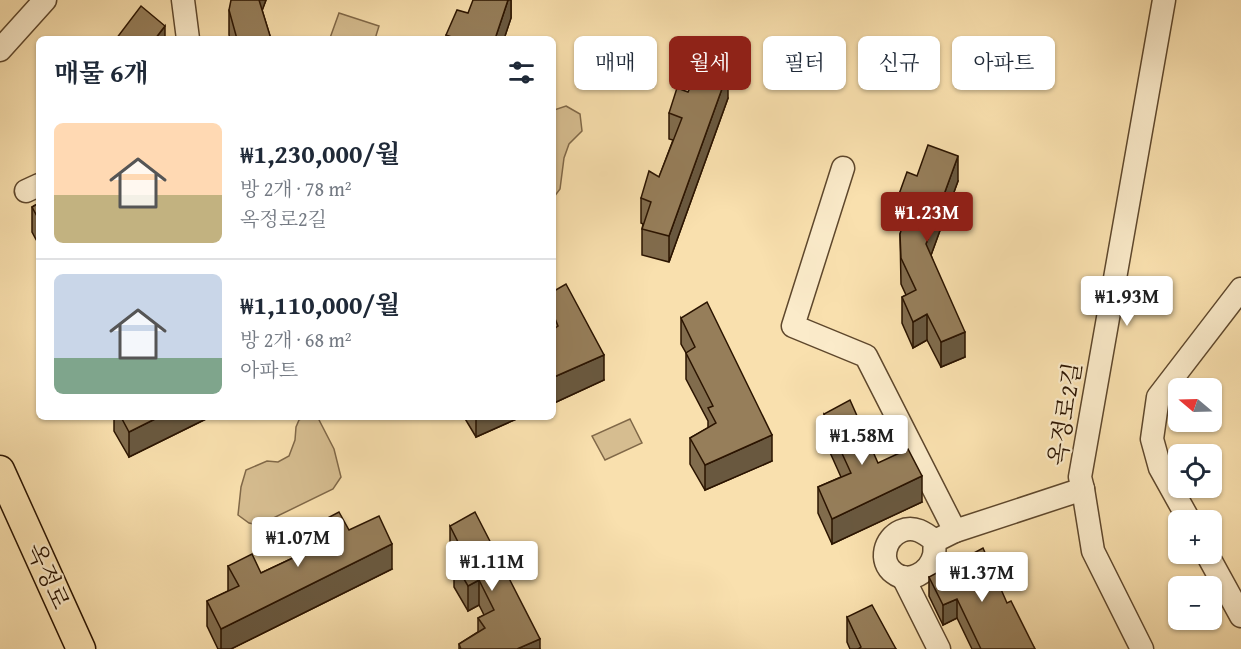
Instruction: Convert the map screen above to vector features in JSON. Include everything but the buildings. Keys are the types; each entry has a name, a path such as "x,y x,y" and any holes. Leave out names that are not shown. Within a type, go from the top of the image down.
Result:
{"main road":[{"name":"옥정로","path":"0,470 81,649"}],"street":[{"path":"0,50 45,0"},
{"path":"183,0 188,36"},
{"name":"옥정로2길","path":"1142,649 1093,551 1080,477 1164,0"},
{"path":"843,168 793,326 866,356 945,536"},
{"path":"1183,510 1160,468 1152,439 1158,397 1241,289"},
{"path":"945,536 928,566 918,576 903,577 893,573 886,563 885,549 890,538 902,530 912,528 945,536 1083,489"},
{"path":"1214,564 1235,592 1241,616"},
{"path":"903,577 939,649"}],"shaded area":[{"path":"339,13 379,26 376,36 331,36"},
{"path":"566,106 580,114 582,131 569,144 564,158 560,189 556,194 556,109"},
{"path":"630,419 642,443 605,460 592,436"},
{"path":"299,420 319,420 334,449 341,477 333,489 259,525 249,523 238,515 241,487 246,470 267,461 278,462 289,456 295,440"}]}
